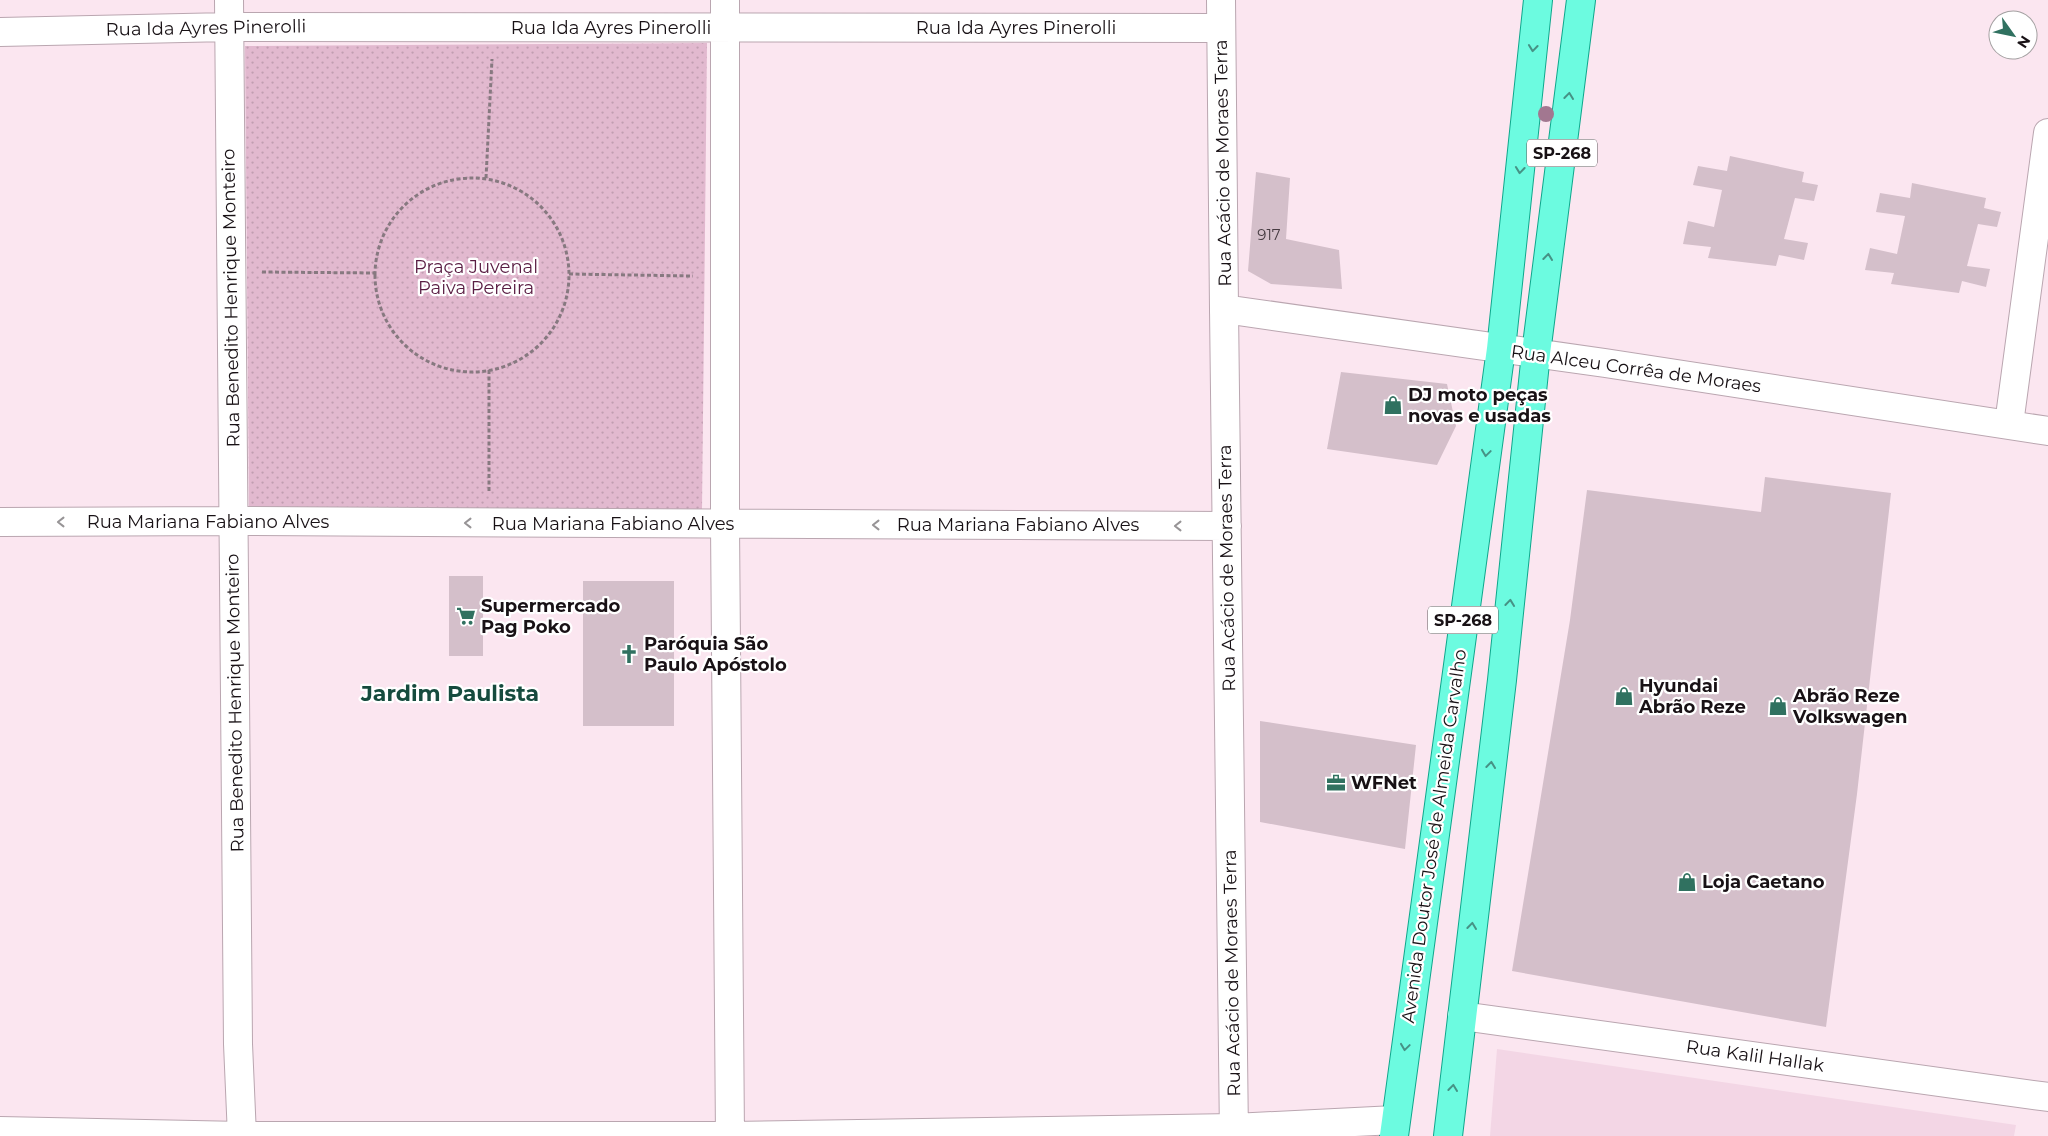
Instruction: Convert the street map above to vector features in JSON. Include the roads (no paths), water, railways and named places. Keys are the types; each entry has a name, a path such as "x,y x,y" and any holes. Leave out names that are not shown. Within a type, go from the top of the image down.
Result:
{"main road":[{"name":"Avenida Doutor José de Almeida Carvalho","path":"1394,1128 1501,349 1538,0"},
{"name":"SP-268","path":"1448,1136 1503,670 1536,353 1581,0"}],"street":[{"name":"Rua Benedito Henrique Monteiro","path":"229,0 238,1044 242,1136"},
{"path":"726,0 725,525 730,1136"},
{"name":"Rua Acácio de Moraes Terra","path":"1221,0 1234,1132"},
{"name":"Rua Ida Ayres Pinerolli","path":"0,32 229,27 1221,28"},
{"path":"2009,424 2048,133"},
{"name":"Rua Alceu Corrêa de Moraes","path":"1224,309 1536,353 2048,431"},
{"name":"Rua Mariana Fabiano Alves","path":"0,522 233,521 725,525 1227,526"},
{"name":"Rua Kalil Hallak","path":"1462,1016 2048,1096"},
{"path":"0,1131 242,1136 730,1136 1234,1132 1394,1128"}],"place":[{"name":"DJ moto peças novas e usadas","path":"1393,405"},
{"name":"Supermercado Pag Poko","path":"466,616"},
{"name":"Paróquia São Paulo Apóstolo","path":"629,654"},
{"name":"Hyundai Abrão Reze","path":"1624,696"},
{"name":"Abrão Reze Volkswagen","path":"1778,706"},
{"name":"WFNet","path":"1336,783"},
{"name":"Loja Caetano","path":"1687,882"}],"district":[{"name":"Jardim Paulista","path":"450,693"}],"park label":[{"name":"Praça Juvenal Paiva Pereira","path":"476,277"}]}
